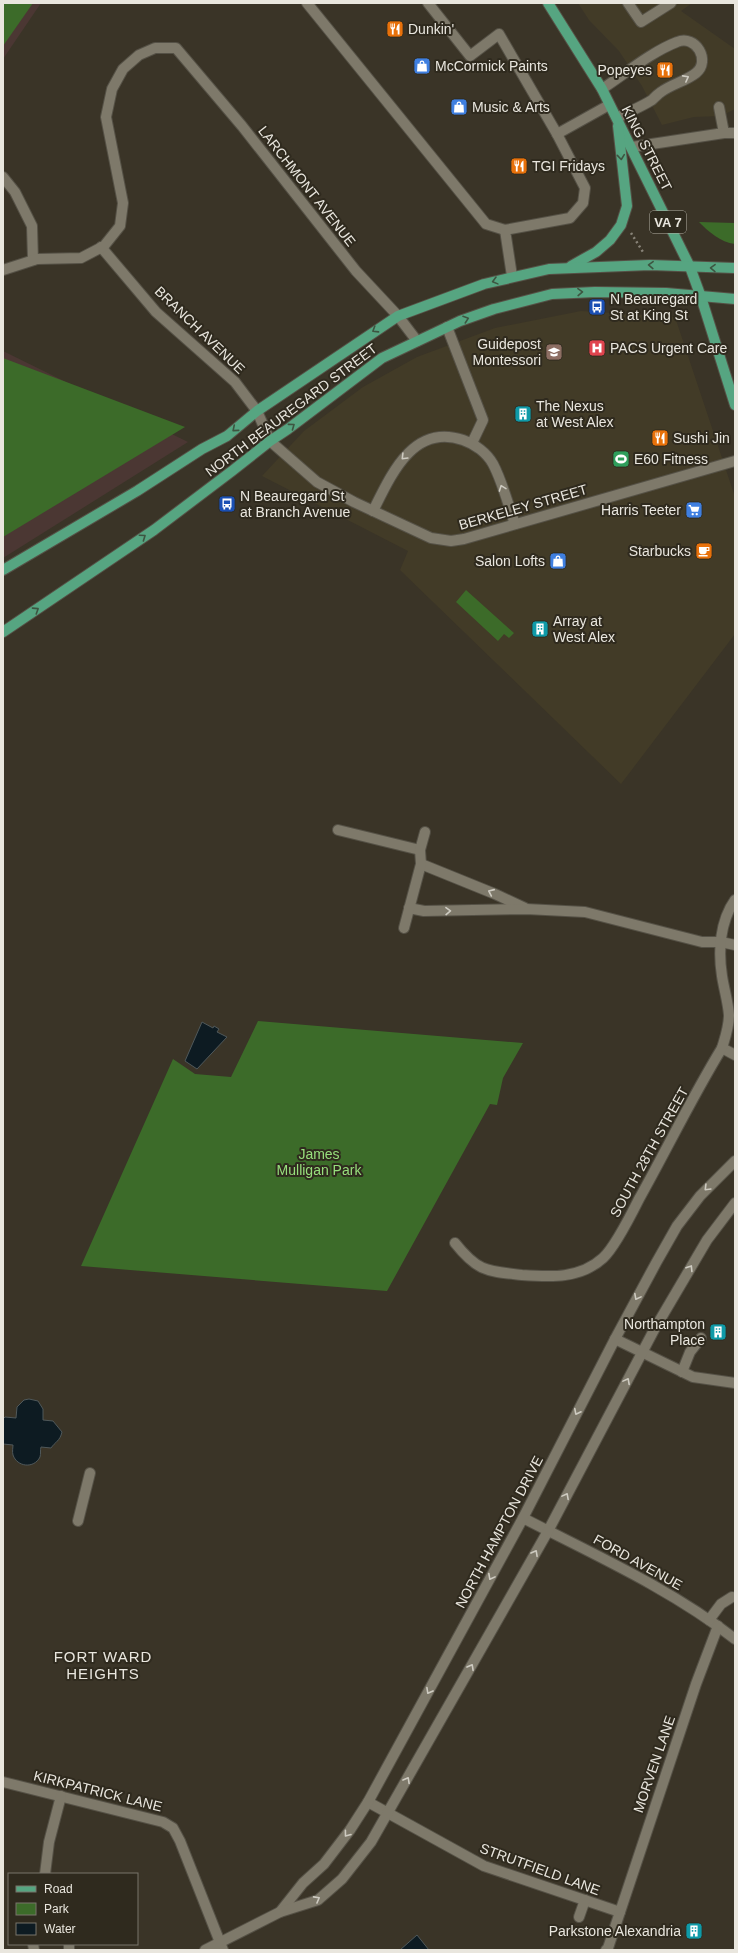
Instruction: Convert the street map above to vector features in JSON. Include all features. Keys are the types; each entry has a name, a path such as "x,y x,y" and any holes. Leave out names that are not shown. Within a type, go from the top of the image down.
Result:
{"main road":[{"name":"KING STREET","path":"548,3 602,89 690,267 701,296 735,405"},
{"path":"570,267 596,252 610,240 621,225 627,206 617,118"},
{"name":"NORTH BEAUREGARD STREET","path":"3,570 137,491 202,449 227,436 257,411 398,316 449,296 512,276 570,267 650,265 735,268"},
{"name":"NORTH BEAUREGARD STREET","path":"3,632 154,530 382,358 447,327 494,309 552,294 609,292 666,293 735,299"}],"street":[{"path":"307,3 486,224 505,230 570,218 583,203 585,188 557,134 499,34 470,56 428,3"},
{"path":"628,3 642,22 671,3"},
{"path":"602,89 641,62 677,42 685,40 692,42 701,54 702,65 697,73 660,92 653,99 617,118"},
{"name":"LARCHMONT AVENUE","path":"101,247 120,226 122,203 106,117 112,89 123,69 139,55 155,48 176,48 242,126 356,271 398,316 417,341"},
{"path":"557,134 609,104"},
{"path":"719,107 724,133"},
{"path":"632,147 724,133 735,133"},
{"path":"3,177 16,192 32,226 33,260"},
{"path":"505,230 512,276"},
{"path":"3,270 33,260 81,258 101,247"},
{"name":"BRANCH AVENUE","path":"101,247 156,312 235,382 257,411 270,441"},
{"path":"447,327 483,420 472,443"},
{"path":"373,511 394,469 404,457 419,444 445,437 456,438 472,443 485,454 493,464 515,524"},
{"name":"BERKELEY STREET","path":"270,441 317,482 373,511 431,538 451,542 735,461"},
{"path":"338,830 420,850"},
{"path":"404,928 421,864 420,850 425,832"},
{"path":"421,864 495,894 526,909"},
{"name":"SOUTH 28TH STREET","path":"455,1243 468,1259 488,1271 505,1273 570,1276 603,1258 634,1210 722,1048 732,1016 722,976 721,942 724,921 735,900"},
{"path":"409,908 424,911 526,909 584,912 702,942 721,942 735,945"},
{"path":"722,1048 735,1055"},
{"name":"NORTH HAMPTON DRIVE","path":"280,1912 303,1883 324,1864 350,1830 368,1802 523,1518 614,1339 677,1226 700,1196 735,1161"},
{"name":"NORTH HAMPTON DRIVE","path":"205,1950 222,1947 280,1912 318,1900 342,1879 371,1842 548,1531 642,1352 700,1252 735,1203"},
{"path":"682,1372 690,1352 701,1338"},
{"path":"614,1339 693,1377 735,1383"},
{"path":"78,1520 90,1473"},
{"name":"FORD AVENUE","path":"523,1518 567,1539 679,1599 735,1639"},
{"path":"709,1620 721,1604 732,1597"},
{"name":"MORVEN LANE","path":"606,1950 620,1912 630,1867 692,1683 718,1626"},
{"name":"KIRKPATRICK LANE","path":"3,1782 163,1822 173,1828 222,1947"},
{"path":"45,1873 50,1842 61,1796"},
{"name":"STRUTFIELD LANE","path":"368,1802 484,1866 620,1912"},
{"path":"579,1917 585,1900"}],"path":[{"path":"630,231 644,254"}],"shaded area":[{"path":"3,3 41,3 3,59"},
{"path":"578,3 692,3 681,11 735,49 735,109 721,116 694,117 662,125 642,86 619,51 589,20"},
{"path":"581,311 675,317 735,497 735,634 621,784 400,570 408,551 262,476 304,431 363,387 417,357 495,328"},
{"path":"3,351 188,442 3,558"}],"green space":[{"path":"3,3 33,3 3,46"},
{"path":"699,222 735,223 735,244 720,239"},
{"path":"3,358 185,427 3,537"},
{"path":"466,590 514,633 509,638 504,634 498,641 456,602"},
{"name":"James Mulligan Park","path":"258,1021 523,1043 503,1078 497,1105 490,1104 387,1291 81,1266 173,1059 195,1074 231,1077"}],"water":[{"path":"202,1022 213,1028 214,1026 219,1029 217,1032 227,1037 197,1069 185,1061"},
{"path":"29,1399 38,1401 43,1409 43,1420 53,1421 62,1432 59,1439 51,1448 41,1447 40,1457 37,1461 30,1465 26,1465 15,1459 13,1454 13,1445 3,1444 3,1419 5,1417 16,1418 17,1407 24,1400"},
{"path":"417,1935 429,1950 400,1950"}],"place":[{"name":"Dunkin'","path":"395,29"},
{"name":"McCormick Paints","path":"422,66"},
{"name":"Popeyes","path":"665,70"},
{"name":"Music & Arts","path":"459,107"},
{"name":"TGI Fridays","path":"519,166"},
{"name":"N Beauregard St at King St","path":"597,307"},
{"name":"PACS Urgent Care","path":"597,348"},
{"name":"Guidepost Montessori","path":"554,352"},
{"name":"The Nexus at West Alex","path":"523,414"},
{"name":"Sushi Jin","path":"660,438"},
{"name":"E60 Fitness","path":"621,459"},
{"name":"N Beauregard St at Branch Avenue","path":"227,504"},
{"name":"Harris Teeter","path":"694,510"},
{"name":"Starbucks","path":"704,551"},
{"name":"Salon Lofts","path":"558,561"},
{"name":"Array at West Alex","path":"540,629"},
{"name":"Northampton Place","path":"718,1332"},
{"name":"Parkstone Alexandria","path":"694,1931"}],"district":[{"name":"FORT WARD HEIGHTS","path":"103,1666"}]}
